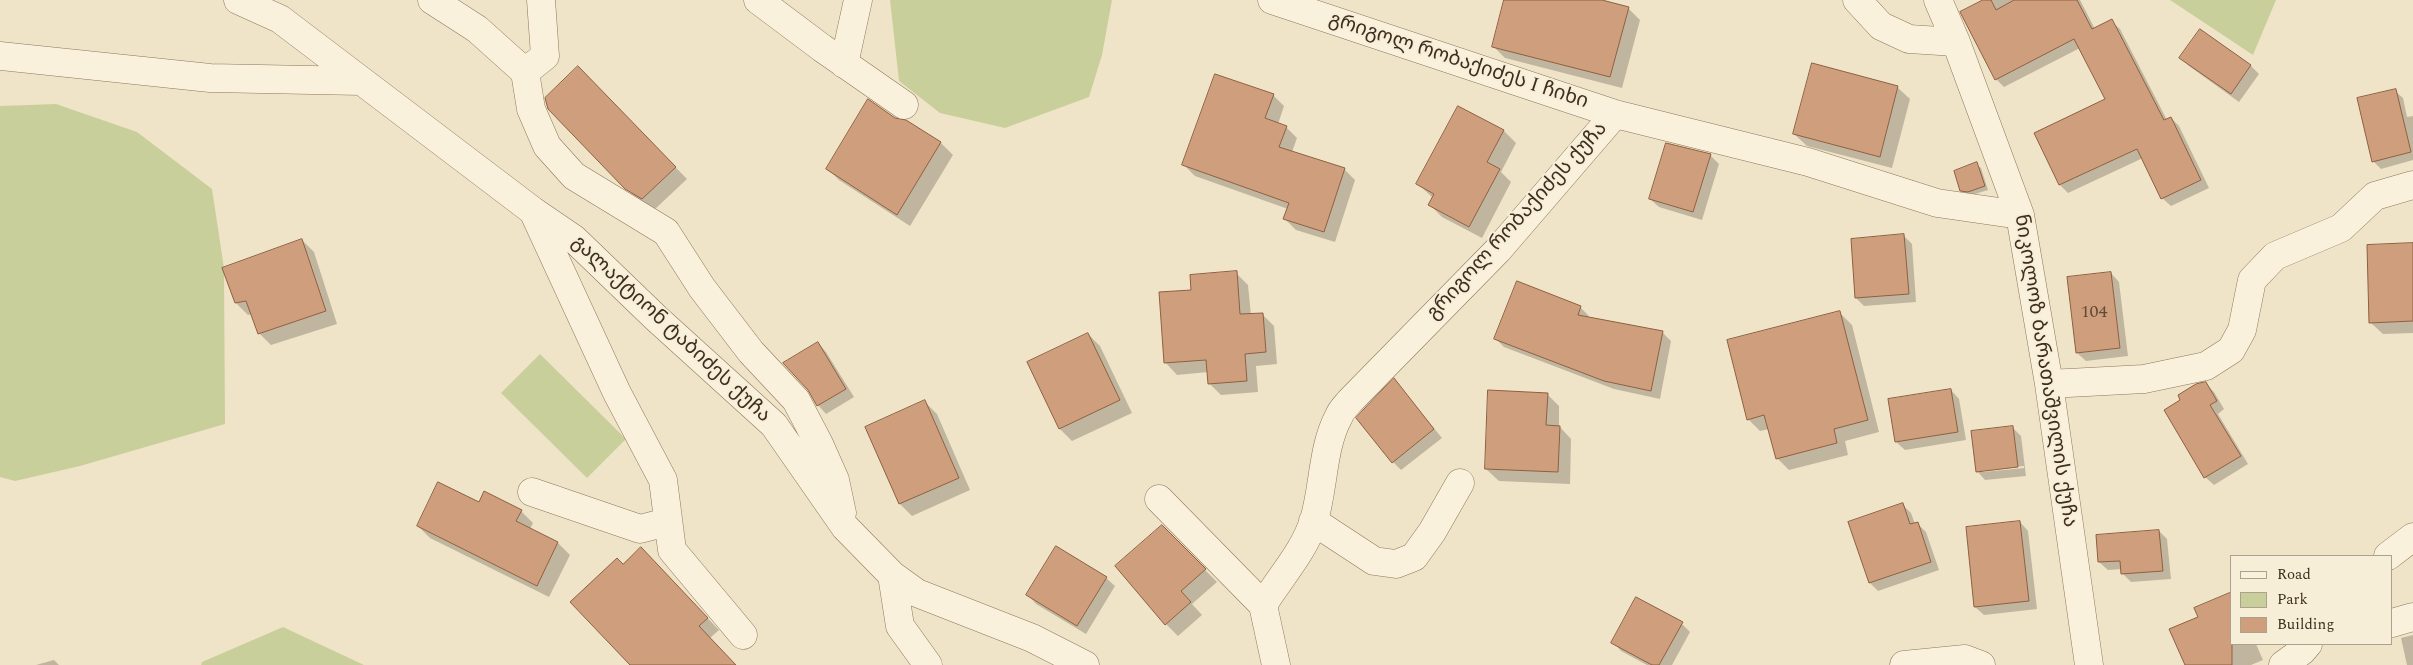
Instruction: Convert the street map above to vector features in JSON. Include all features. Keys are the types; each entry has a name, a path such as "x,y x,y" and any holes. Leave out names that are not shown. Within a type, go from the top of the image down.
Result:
{"street":[{"name":"გალაქტიონ ტაბიძეს ქუჩა","path":"238,0 280,18 534,211 574,239 656,318 774,425 844,527 892,575 917,593 1032,638 1085,665"},
{"path":"432,0 477,29 525,72 531,109 547,146 574,176 666,232 702,288 745,344 768,372 796,400 820,444 835,480 844,527"},
{"path":"525,72 545,56 541,0"},
{"path":"758,0 844,64 904,105"},
{"path":"844,64 858,0"},
{"name":"გრიგოლ რობაქიძეს I ჩიხი","path":"1272,0 1615,114"},
{"path":"1857,0 1881,26 1909,39 1956,42"},
{"name":"ნიკოლოზ ბარათაშვილის ქუჩა","path":"1938,0 1956,42 2020,215 2050,384 2090,665"},
{"path":"0,56 210,78 361,80"},
{"name":"გრიგოლ რობაქიძეს ქუჩა","path":"1263,605 1299,552 1314,522 1322,491 1329,445 1339,415 1350,401 1498,250 1615,114 1808,162 1937,203 2020,215"},
{"path":"2050,384 2144,379 2206,366 2231,350 2242,330 2252,280 2275,256 2341,228 2375,196 2413,184"},
{"path":"534,211 617,393 663,480 672,550 743,635"},
{"path":"1314,522 1374,561 1396,564 1414,558 1432,532 1460,483"},
{"path":"532,492 640,529 667,522"},
{"path":"1158,499 1263,605 1276,665"},
{"path":"2389,555 2413,537"},
{"path":"892,575 900,626 928,665"},
{"path":"2393,623 2413,617"},
{"path":"1904,665 1965,659 1981,665"}],"green space":[{"path":"890,0 1112,0 1102,55 1089,97 1005,128 940,113 899,81"},
{"path":"2170,0 2276,0 2253,55"},
{"path":"56,104 137,132 212,189 224,268 225,424 80,466 15,481 0,477 0,106"},
{"path":"540,354 626,439 587,478 501,393"},
{"path":"283,627 364,665 201,665 202,662"}],"building":[{"path":"1504,0 1602,0 1629,7 1610,77 1492,47"},
{"path":"1983,0 1991,0 1996,10 2014,0 2077,0 2092,29 2112,19 2164,120 2171,117 2201,180 2161,199 2137,149 2059,185 2034,133 2105,99 2074,39 1995,80 1960,12"},
{"path":"2200,29 2251,65 2231,94 2179,58"},
{"path":"1812,63 1898,86 1880,157 1793,134"},
{"path":"578,66 676,167 642,199 625,189 548,109 545,98"},
{"path":"1215,74 1274,94 1265,118 1287,126 1279,147 1345,168 1324,232 1283,219 1289,203 1182,165"},
{"path":"2396,89 2411,152 2372,162 2357,98"},
{"path":"868,99 895,118 906,120 941,142 897,215 826,169"},
{"path":"1458,106 1504,130 1487,162 1500,169 1469,227 1428,205 1434,194 1416,184"},
{"path":"1666,143 1711,154 1693,212 1649,199"},
{"path":"1977,162 1985,186 1968,192 1960,191 1954,171"},
{"path":"1904,234 1909,294 1855,298 1851,239"},
{"path":"302,239 326,311 258,334 246,301 235,303 222,268"},
{"path":"2413,243 2413,321 2369,323 2367,245"},
{"path":"1237,271 1240,314 1263,313 1266,352 1245,354 1247,381 1208,384 1206,360 1164,363 1159,292 1191,290 1190,275"},
{"path":"2111,272 2120,348 2076,353 2067,277"},
{"path":"1517,281 1581,306 1578,315 1663,331 1651,391 1604,381 1494,339"},
{"path":"1840,311 1868,420 1834,429 1837,443 1776,459 1764,415 1747,420 1727,340"},
{"path":"1088,333 1120,400 1059,429 1027,362"},
{"path":"818,342 846,389 817,406 808,390 783,363"},
{"path":"1394,378 1434,429 1392,463 1356,418"},
{"path":"2206,382 2217,401 2210,405 2241,456 2204,478 2164,410 2180,400 2178,395 2196,384"},
{"path":"1951,389 1958,432 1895,442 1888,399"},
{"path":"1488,390 1548,393 1546,425 1560,426 1558,472 1485,469"},
{"path":"925,400 959,478 899,504 865,427"},
{"path":"2013,426 2018,467 1976,472 1971,431"},
{"path":"438,482 479,502 484,491 522,510 516,521 558,542 537,586 417,526"},
{"path":"1903,503 1910,524 1918,522 1931,562 1869,583 1848,522"},
{"path":"2020,521 2029,601 1974,607 1966,527"},
{"path":"1162,525 1206,569 1181,591 1191,602 1165,625 1115,566"},
{"path":"2159,530 2163,571 2121,574 2120,561 2098,562 2096,535"},
{"path":"1056,546 1107,577 1077,626 1026,595"},
{"path":"641,547 708,618 699,626 736,665 630,665 570,602 617,558 623,564"},
{"path":"2230,593 2232,665 2185,665 2169,629 2198,617 2194,608"},
{"path":"1636,597 1683,622 1659,665 1652,665 1611,643"}]}
